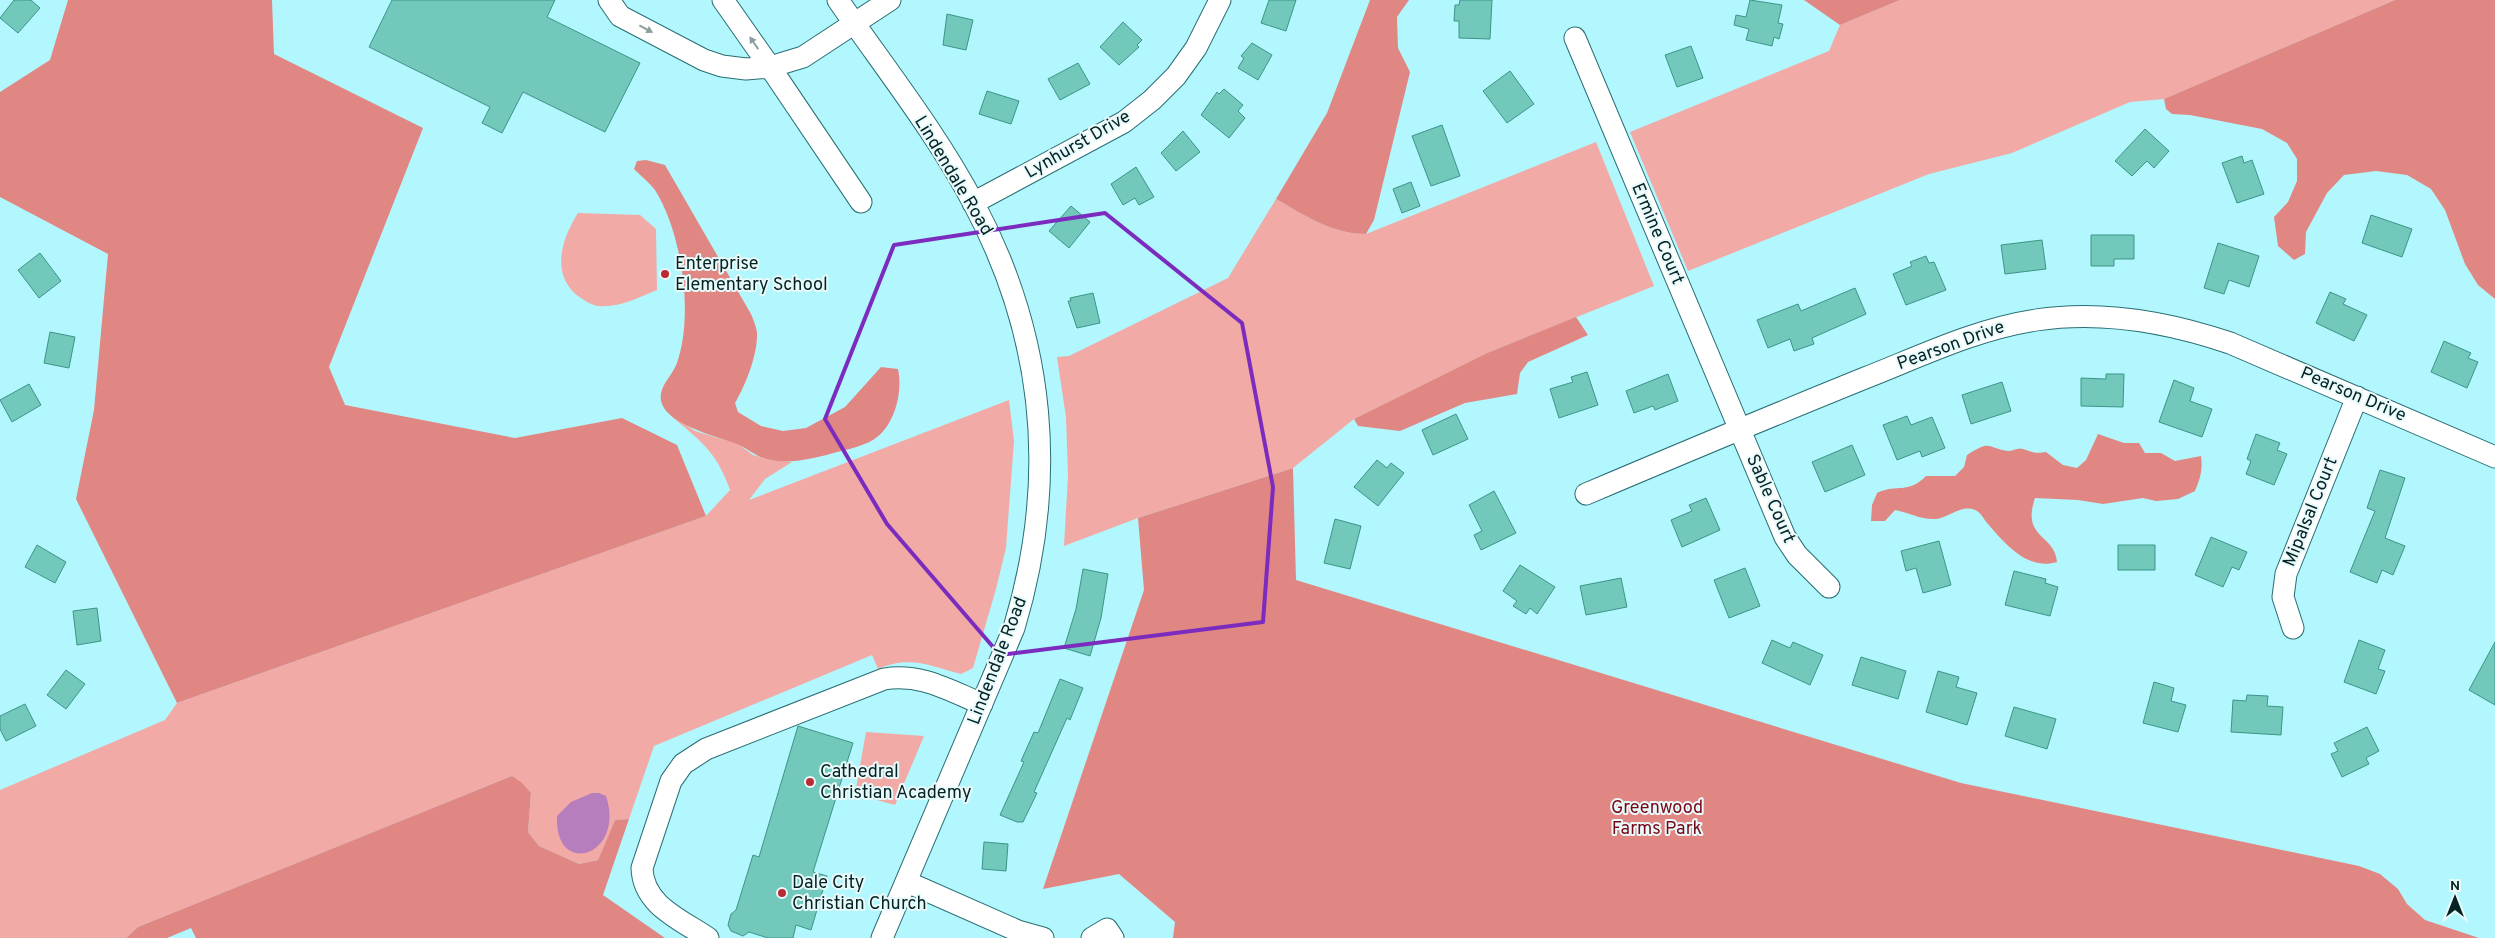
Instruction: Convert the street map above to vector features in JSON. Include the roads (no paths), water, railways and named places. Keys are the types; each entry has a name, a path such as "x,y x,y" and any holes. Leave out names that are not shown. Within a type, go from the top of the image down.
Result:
{"street":[{"path":"609,0 620,16 704,60 722,66 746,69 770,67 803,57 890,0"},
{"path":"724,0 861,202"},
{"name":"Lindendale Road","path":"838,0 945,155 994,244 1020,313 1032,369 1041,445 1040,497 1026,587 1014,628 882,938"},
{"name":"Lynhurst Drive","path":"973,203 1124,122 1152,100 1176,76 1196,48 1220,0"},
{"name":"Ermine Court","path":"1574,38 1739,429"},
{"name":"Pearson Drive","path":"1586,494 1739,429 1965,338 2009,324 2074,317 2130,319 2197,332 2230,343 2495,457"},
{"name":"Mipalsal Court","path":"2293,628 2283,597 2286,574 2357,397"},
{"name":"Sable Court","path":"1739,429 1785,537 1797,556 1829,587"},
{"path":"708,938 656,903 647,893 642,881 642,868 671,781 683,764 706,749 884,678 902,676 920,678 982,704"},
{"path":"906,882 1018,931 1043,938"},
{"path":"1092,938 1107,929 1114,938"}],"place":[{"name":"Enterprise Elementary School","path":"665,274"},
{"name":"Cathedral Christian Academy","path":"810,782"},
{"name":"Dale City Christian Church","path":"782,893"}],"park label":[{"name":"Greenwood Farms Park","path":"1657,818"}]}
